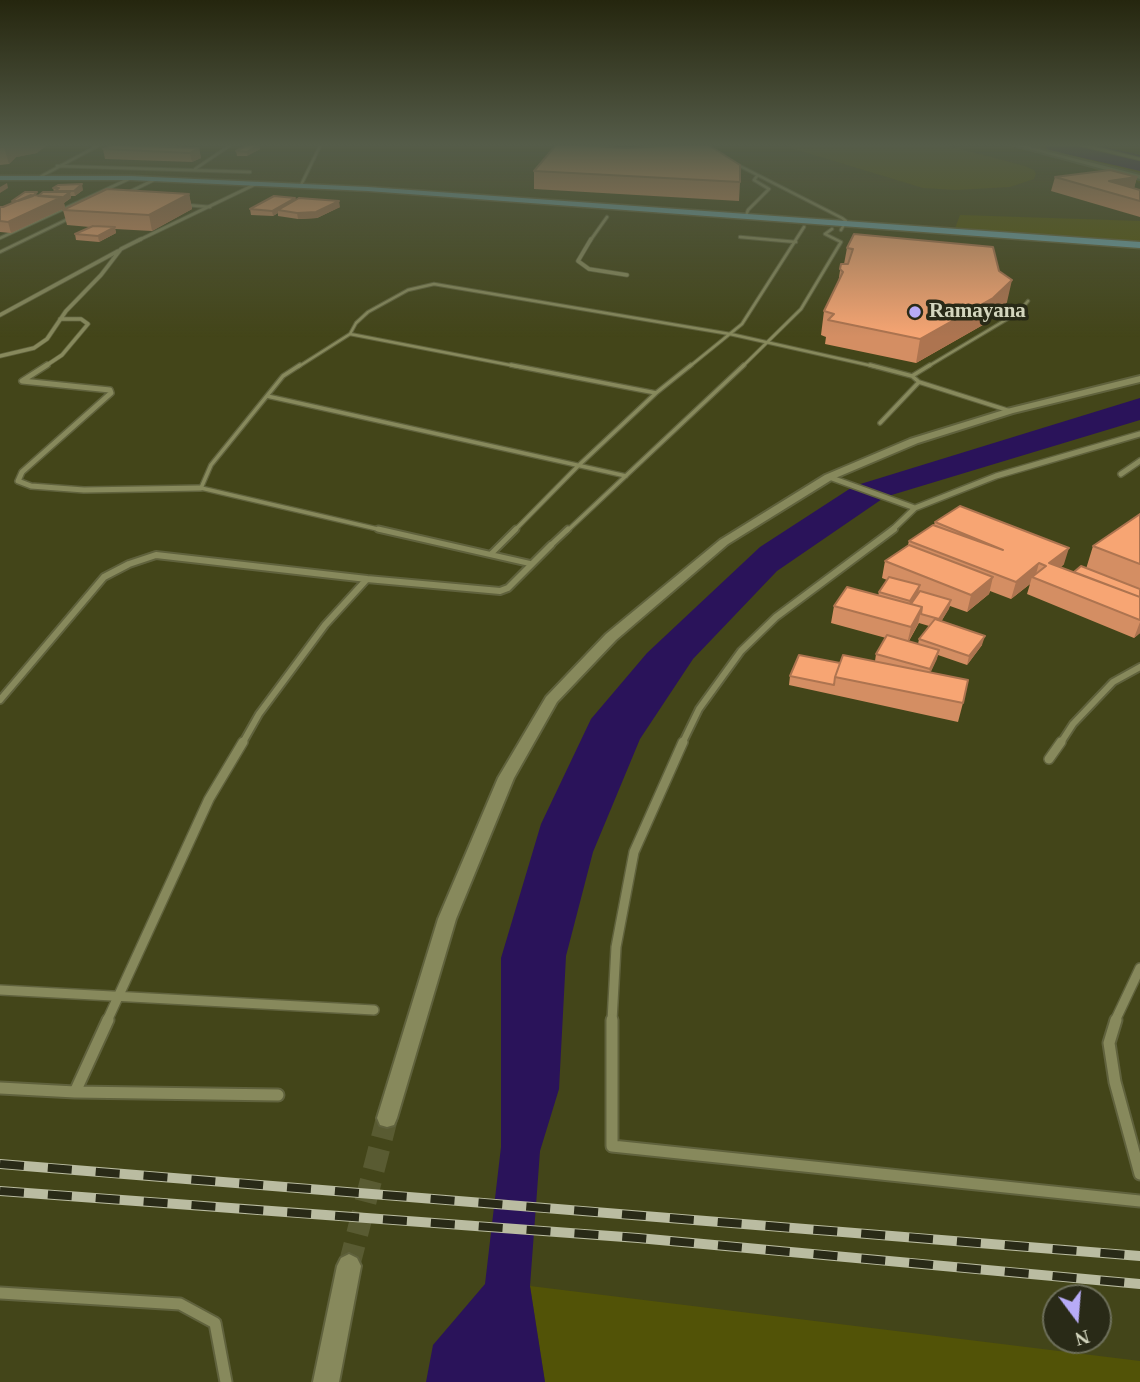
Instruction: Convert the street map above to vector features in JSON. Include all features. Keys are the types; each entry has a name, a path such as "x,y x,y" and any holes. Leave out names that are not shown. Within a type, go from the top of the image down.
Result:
{"main road":[{"path":"561,208 609,215 746,216 803,228 1140,244"},
{"path":"597,208 803,228 1140,251"}],"street":[{"path":"0,238 65,208"},
{"path":"0,315 121,248 207,208"},
{"path":"823,208 846,221 836,229"},
{"path":"609,215 578,261 589,269 627,275"},
{"path":"0,355 25,351 41,344 60,319 111,264 121,248"},
{"path":"60,319 81,319 88,324 62,355 22,381 110,390 111,393 22,472 18,481 31,486 57,489 201,488"},
{"path":"387,1118 447,919 506,778 551,700 611,637 724,542 828,477 914,441 1010,411 1140,379"},
{"path":"1138,436 996,476 915,508 896,527 821,581 756,635 699,709 673,761 634,852 616,947 610,1048 612,1146 1140,1202"},
{"path":"1121,474 1140,461"},
{"path":"828,477 915,508"},
{"path":"0,700 104,577 156,555 499,591 508,588 551,545"},
{"path":"75,1092 209,799 240,745 305,650 367,579"},
{"path":"1049,759 1090,705 1113,682 1140,667"},
{"path":"1140,968 1112,1028 1109,1044 1115,1082 1140,1174"},
{"path":"0,990 374,1010"},
{"path":"0,1088 75,1092 278,1095"},
{"path":"326,1382 349,1266"},
{"path":"0,1293 180,1304 215,1322 226,1382"}],"lane":[{"path":"746,216 750,208"},
{"path":"0,252 80,213"},
{"path":"491,554 578,466 656,393 730,334 752,312 803,228"},
{"path":"551,545 801,309 841,242 836,229"},
{"path":"740,237 796,242"},
{"path":"532,564 201,488 211,465 283,376 350,334 356,323 368,312 408,290 434,284 769,341 912,376 919,382 1010,411"},
{"path":"912,376 1019,313 1028,301"},
{"path":"350,334 656,393"},
{"path":"880,423 919,382"},
{"path":"267,396 626,476"}],"shaded area":[{"path":"960,215 1140,221 1140,245 954,231"},
{"path":"1140,398 1140,420 885,497 777,571 693,659 640,739 593,852 566,956 559,1089 540,1151 530,1286 545,1382 426,1382 433,1345 485,1284 501,1147 501,958 541,824 591,719 647,653 760,547 854,486"},
{"path":"530,1286 1042,1349 1042,1354 1083,1354 1140,1361 1140,1382 545,1382"}],"building":[{"path":"0,208 37,208 8,222 0,221"},
{"path":"66,208 161,208 149,215 63,210"},
{"path":"251,208 276,208 272,211"},
{"path":"323,208 316,212 297,213 278,210"},
{"path":"93,226 115,227 98,236 75,234"},
{"name":"Ramayana","path":"854,234 993,247 999,271 1012,280 993,298 920,339 828,320 834,314 824,311 843,272 840,269 841,264 848,264 853,249 847,248"},
{"path":"960,506 1069,548 1049,563 1140,597 1140,620 1032,577 1046,566 1039,563 1016,582 909,541 933,525 1003,550 935,522"},
{"path":"1140,514 1140,564 1093,546"},
{"path":"909,545 993,577 971,595 885,561"},
{"path":"1081,566 1140,589 1140,597 1074,572"},
{"path":"889,577 920,585 910,601 879,592"},
{"path":"847,587 922,607 911,627 834,606"},
{"path":"920,591 951,600 939,619 921,614 922,607 911,604"},
{"path":"935,619 985,636 969,656 919,639"},
{"path":"887,635 939,650 930,669 876,654"},
{"path":"799,655 840,663 834,685 790,676"},
{"path":"843,655 968,680 963,703 835,677"}],"tunnel":[{"path":"349,1266 387,1118"}],"railway":[{"path":"0,1164 1140,1256"},
{"path":"0,1191 638,1238 1140,1284"}],"place":[{"name":"Ramayana","path":"915,312"}]}
